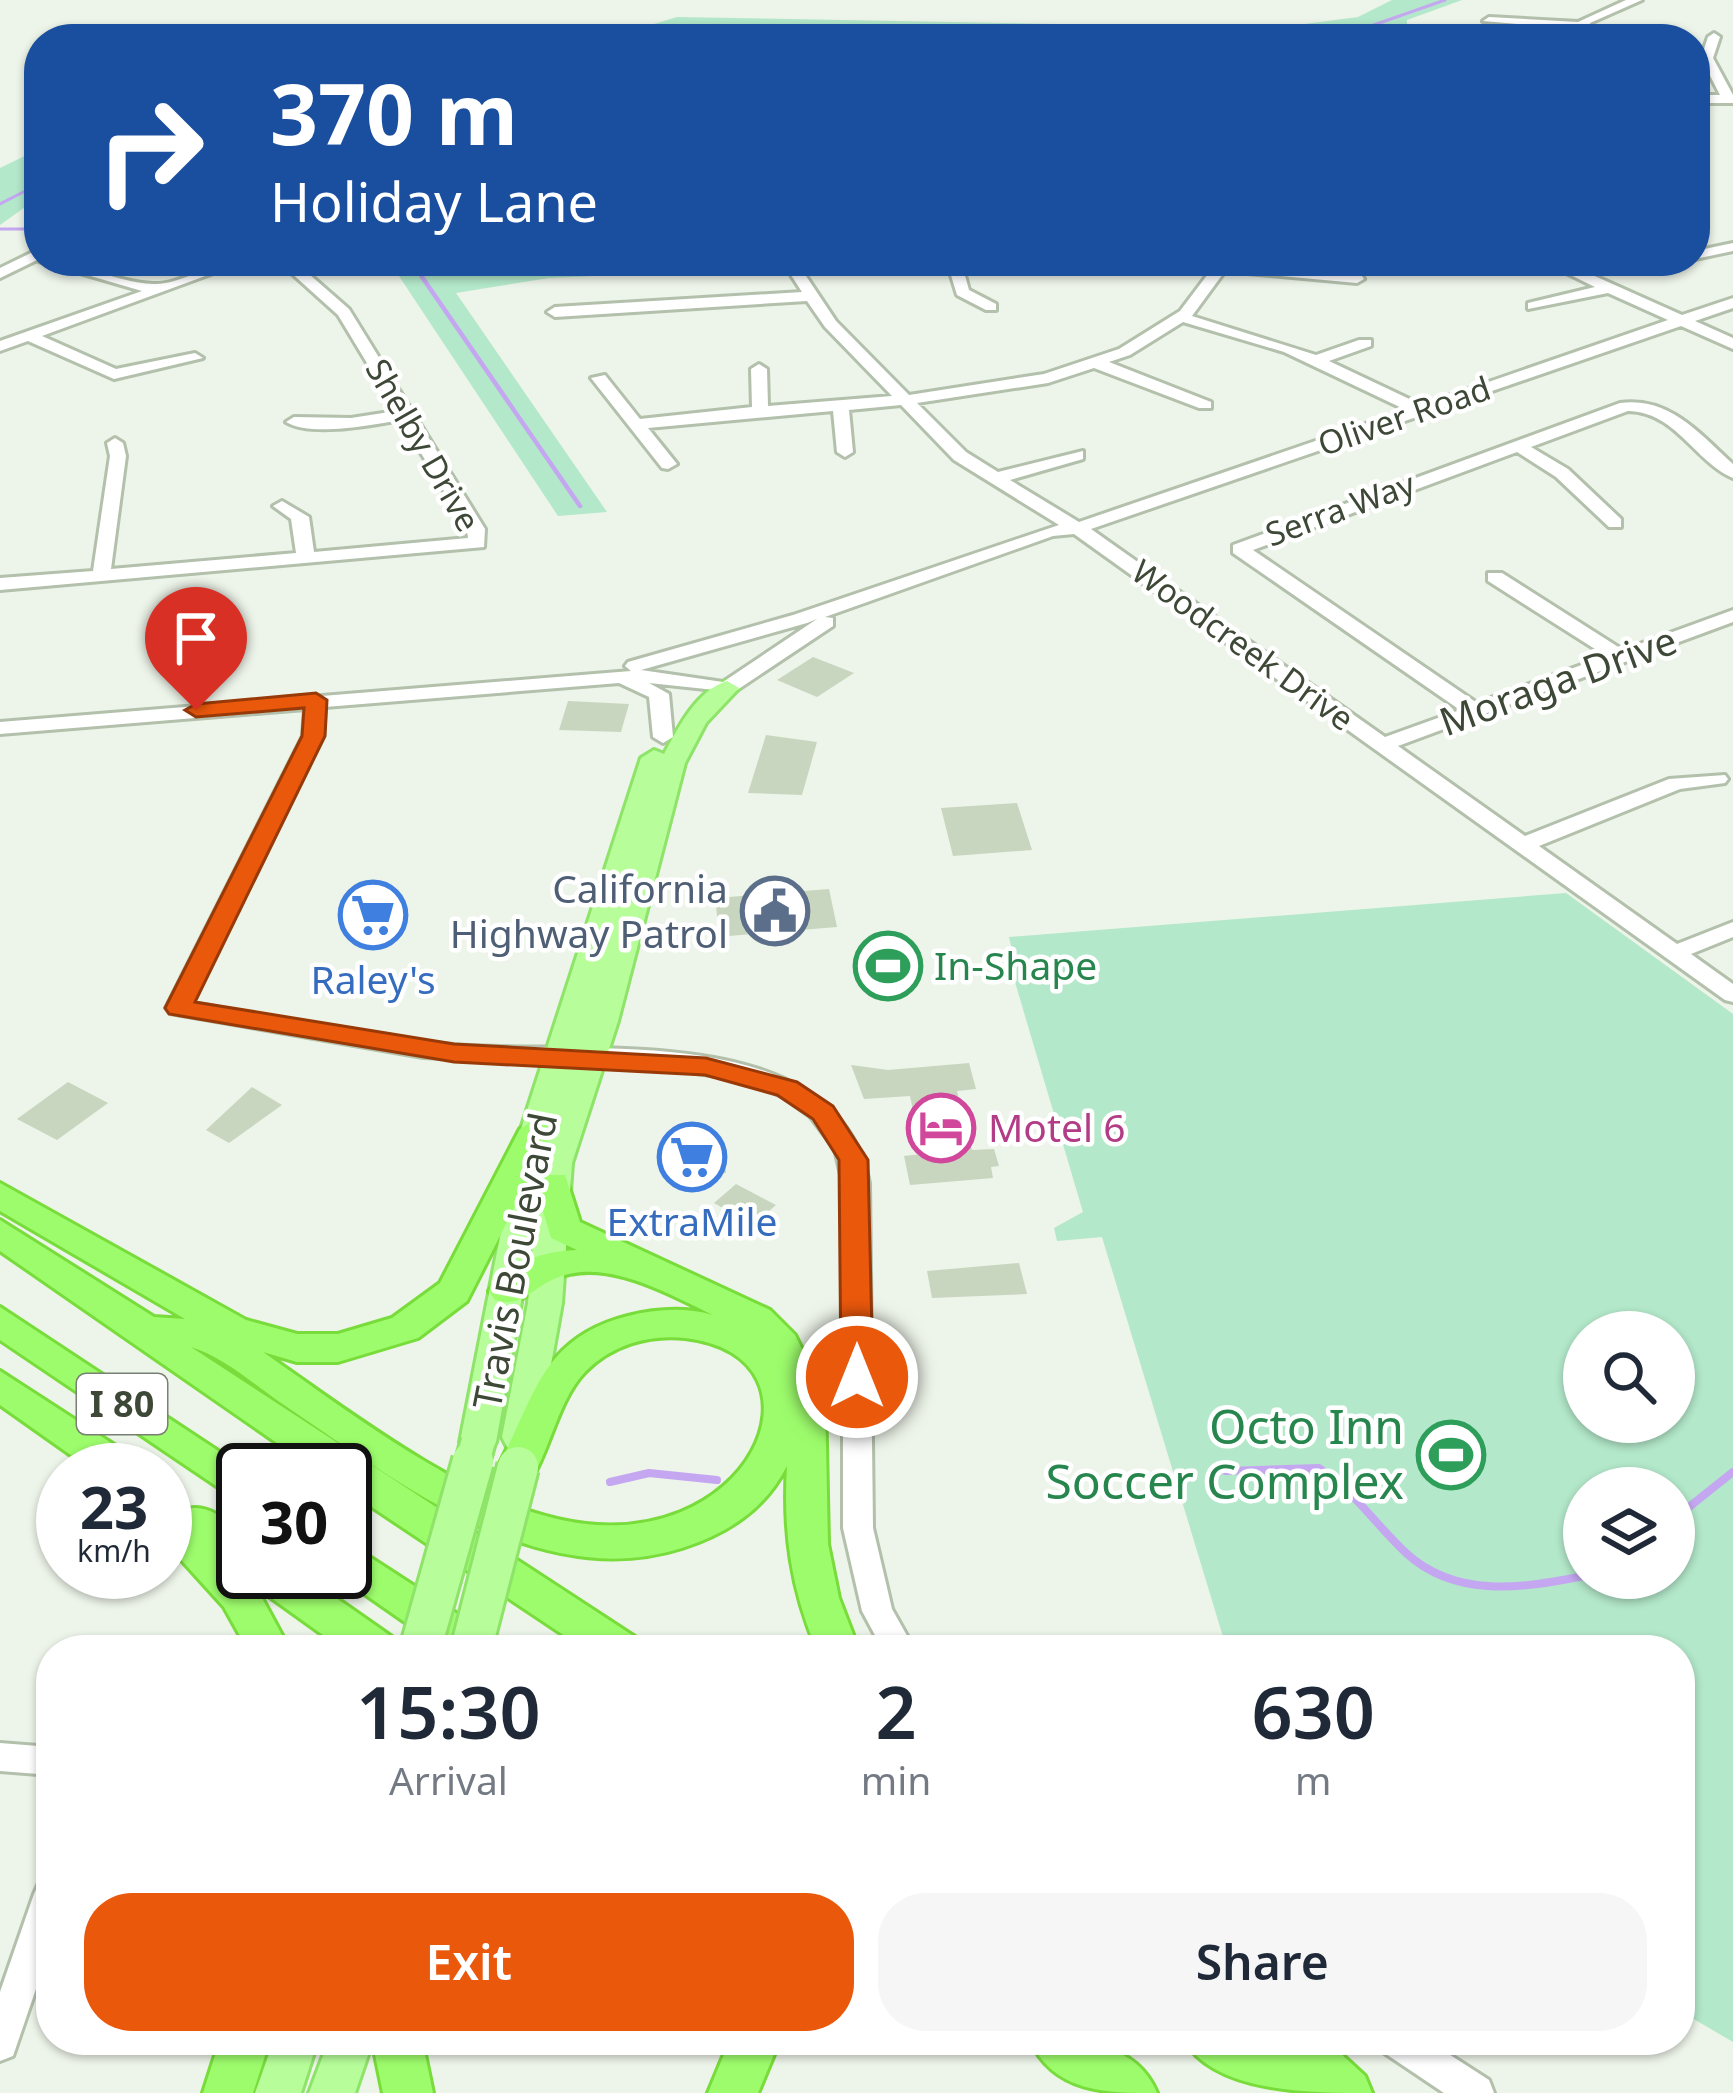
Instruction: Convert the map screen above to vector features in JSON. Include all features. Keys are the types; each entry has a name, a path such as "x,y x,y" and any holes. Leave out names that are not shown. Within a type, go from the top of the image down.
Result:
{"highway":[{"path":"0,1195 234,1330 297,1348 338,1348 405,1328 454,1292 537,1129"},
{"path":"554,1184 564,1229 757,1321 782,1340 804,1375 810,1426 806,1540 816,1598 832,1635"},
{"name":"I 80","path":"0,1233 146,1330 183,1362 597,1635"},
{"path":"508,1291 549,1264 638,1262"},
{"name":"I 80","path":"0,1321 216,1469"},
{"path":"146,1330 208,1338 440,1483 538,1534 580,1544 634,1544 716,1518 768,1468 780,1436 782,1400 770,1369 744,1342 708,1328 636,1328 608,1336 572,1360 552,1390 537,1440 518,1467"},
{"path":"0,1385 83,1443"},
{"path":"192,1540 208,1554 263,1635"},
{"path":"372,1577 454,1635"},
{"path":"305,1599 356,1635"},
{"path":"228,2093 239,2055"},
{"path":"401,2055 408,2093"},
{"path":"733,2093 749,2055"},
{"path":"1077,2055 1132,2093"},
{"path":"1231,2055 1288,2093"},
{"path":"1307,2055 1347,2093"}],"main road":[{"name":"Travis Boulevard","path":"479,1635 518,1467 575,1059 663,737 718,686"},
{"name":"Travis Boulevard","path":"424,1635 478,1442 537,1129 575,1059 672,763 718,686"},
{"path":"278,2093 291,2055"},
{"path":"332,2093 346,2055"}],"street":[{"path":"1594,24 1628,1"},
{"path":"1489,21 1512,24"},
{"path":"1710,49 1714,37"},
{"path":"1710,63 1731,99"},
{"path":"105,276 153,289"},
{"path":"0,346 193,276"},
{"name":"Shelby Drive","path":"0,584 478,543 476,529 344,312 302,276"},
{"name":"Woodcreek Drive","path":"797,276 808,296 960,456 1154,582 1733,995"},
{"path":"958,276 962,292 991,307"},
{"path":"638,424 760,410 906,403 1038,379 1094,362 1184,318 1219,276"},
{"path":"1330,276 1357,279"},
{"path":"1580,276 1733,344"},
{"path":"1533,306 1607,289"},
{"path":"555,312 808,296"},
{"name":"Oliver Road","path":"0,728 475,686 614,678 718,686 817,626 1075,529 1733,303"},
{"path":"1184,318 1318,360 1420,410"},
{"path":"29,336 114,374 195,358"},
{"path":"1318,360 1365,343"},
{"path":"1094,362 1204,405"},
{"path":"760,369 760,410"},
{"path":"599,378 668,464"},
{"name":"Serra Way","path":"1475,711 1239,548 1517,445 1645,404 1661,410 1733,473"},
{"path":"842,409 845,452"},
{"path":"294,422 351,423 406,414"},
{"path":"100,576 118,456 115,443"},
{"path":"1517,445 1562,473 1616,524"},
{"path":"994,479 1077,455"},
{"path":"282,506 300,517 306,559"},
{"name":"Oliver Road","path":"634,666 800,620 1051,531 1075,529"},
{"path":"1495,577 1622,657"},
{"name":"Moraga Drive","path":"1382,745 1733,616"},
{"name":"Oliver Road","path":"718,686 800,620"},
{"name":"Oliver Road","path":"475,686 497,678 634,666 672,668 718,686"},
{"path":"614,678 659,694 663,737"},
{"path":"316,700 314,736 178,1008 454,1053 706,1066 770,1081 823,1112 842,1137 856,1183 858,1528 877,1611 891,1635"},
{"path":"1522,845 1676,783 1718,779"},
{"path":"1675,953 1733,929"},
{"path":"0,1757 36,1760"},
{"path":"0,2044 36,1938"},
{"path":"1419,2055 1476,2093"}],"green space":[{"path":"1392,0 1462,0 1407,20 1407,24 1305,24 1358,17"},
{"path":"677,17 1057,24 654,24"},
{"path":"24,156 24,208 0,225 0,168"},
{"path":"399,276 595,276 456,293 607,512 558,516"},
{"name":"Octo Inn Soccer Complex","path":"1566,893 1733,1014 1733,2042 1695,2020 1695,1635 1222,1635 1102,1237 1057,1241 1054,1228 1083,1212 1007,955 1013,954 1009,937"}],"building":[{"path":"813,657 854,673 817,697 777,680"},
{"path":"568,701 629,704 621,732 559,730"},
{"path":"766,735 817,742 802,795 748,793"},
{"path":"1017,803 1032,850 953,856 941,808"},
{"name":"California Highway Patrol","path":"829,889 837,927 729,936 727,923 718,924 715,898"},
{"name":"Motel 6","path":"969,1063 976,1089 957,1091 972,1150 994,1149 999,1166 991,1167 993,1178 910,1185 904,1156 922,1154 910,1096 864,1099 851,1065 888,1070"},
{"path":"68,1082 108,1103 57,1140 17,1119"},
{"path":"252,1087 282,1105 229,1143 206,1130"},
{"name":"ExtraMile","path":"723,1146 726,1173 671,1178 670,1168 661,1169 659,1152"},
{"path":"736,1184 776,1205 753,1225 714,1203"},
{"path":"1019,1263 1027,1294 932,1298 927,1271"}],"waterway":[{"path":"1376,24 1445,0"},
{"path":"0,204 24,192"},
{"path":"0,229 24,229"},
{"path":"421,276 580,506"},
{"path":"1226,1471 1319,1468 1406,1553 1446,1578 1491,1586 1563,1580"},
{"path":"1695,1502 1733,1472"},
{"path":"610,1482 649,1473 717,1480"}],"place":[{"name":"California Highway Patrol","path":"775,911"},
{"name":"Raley's","path":"373,915"},
{"name":"In-Shape","path":"888,966"},
{"name":"Motel 6","path":"941,1128"},
{"name":"ExtraMile","path":"692,1157"},
{"name":"Octo Inn Soccer Complex","path":"1451,1455"}],"route":[{"path":"196,710 316,700 314,736 178,1008 454,1053 706,1066 787,1088 823,1112 853,1160 857,1377"}]}
